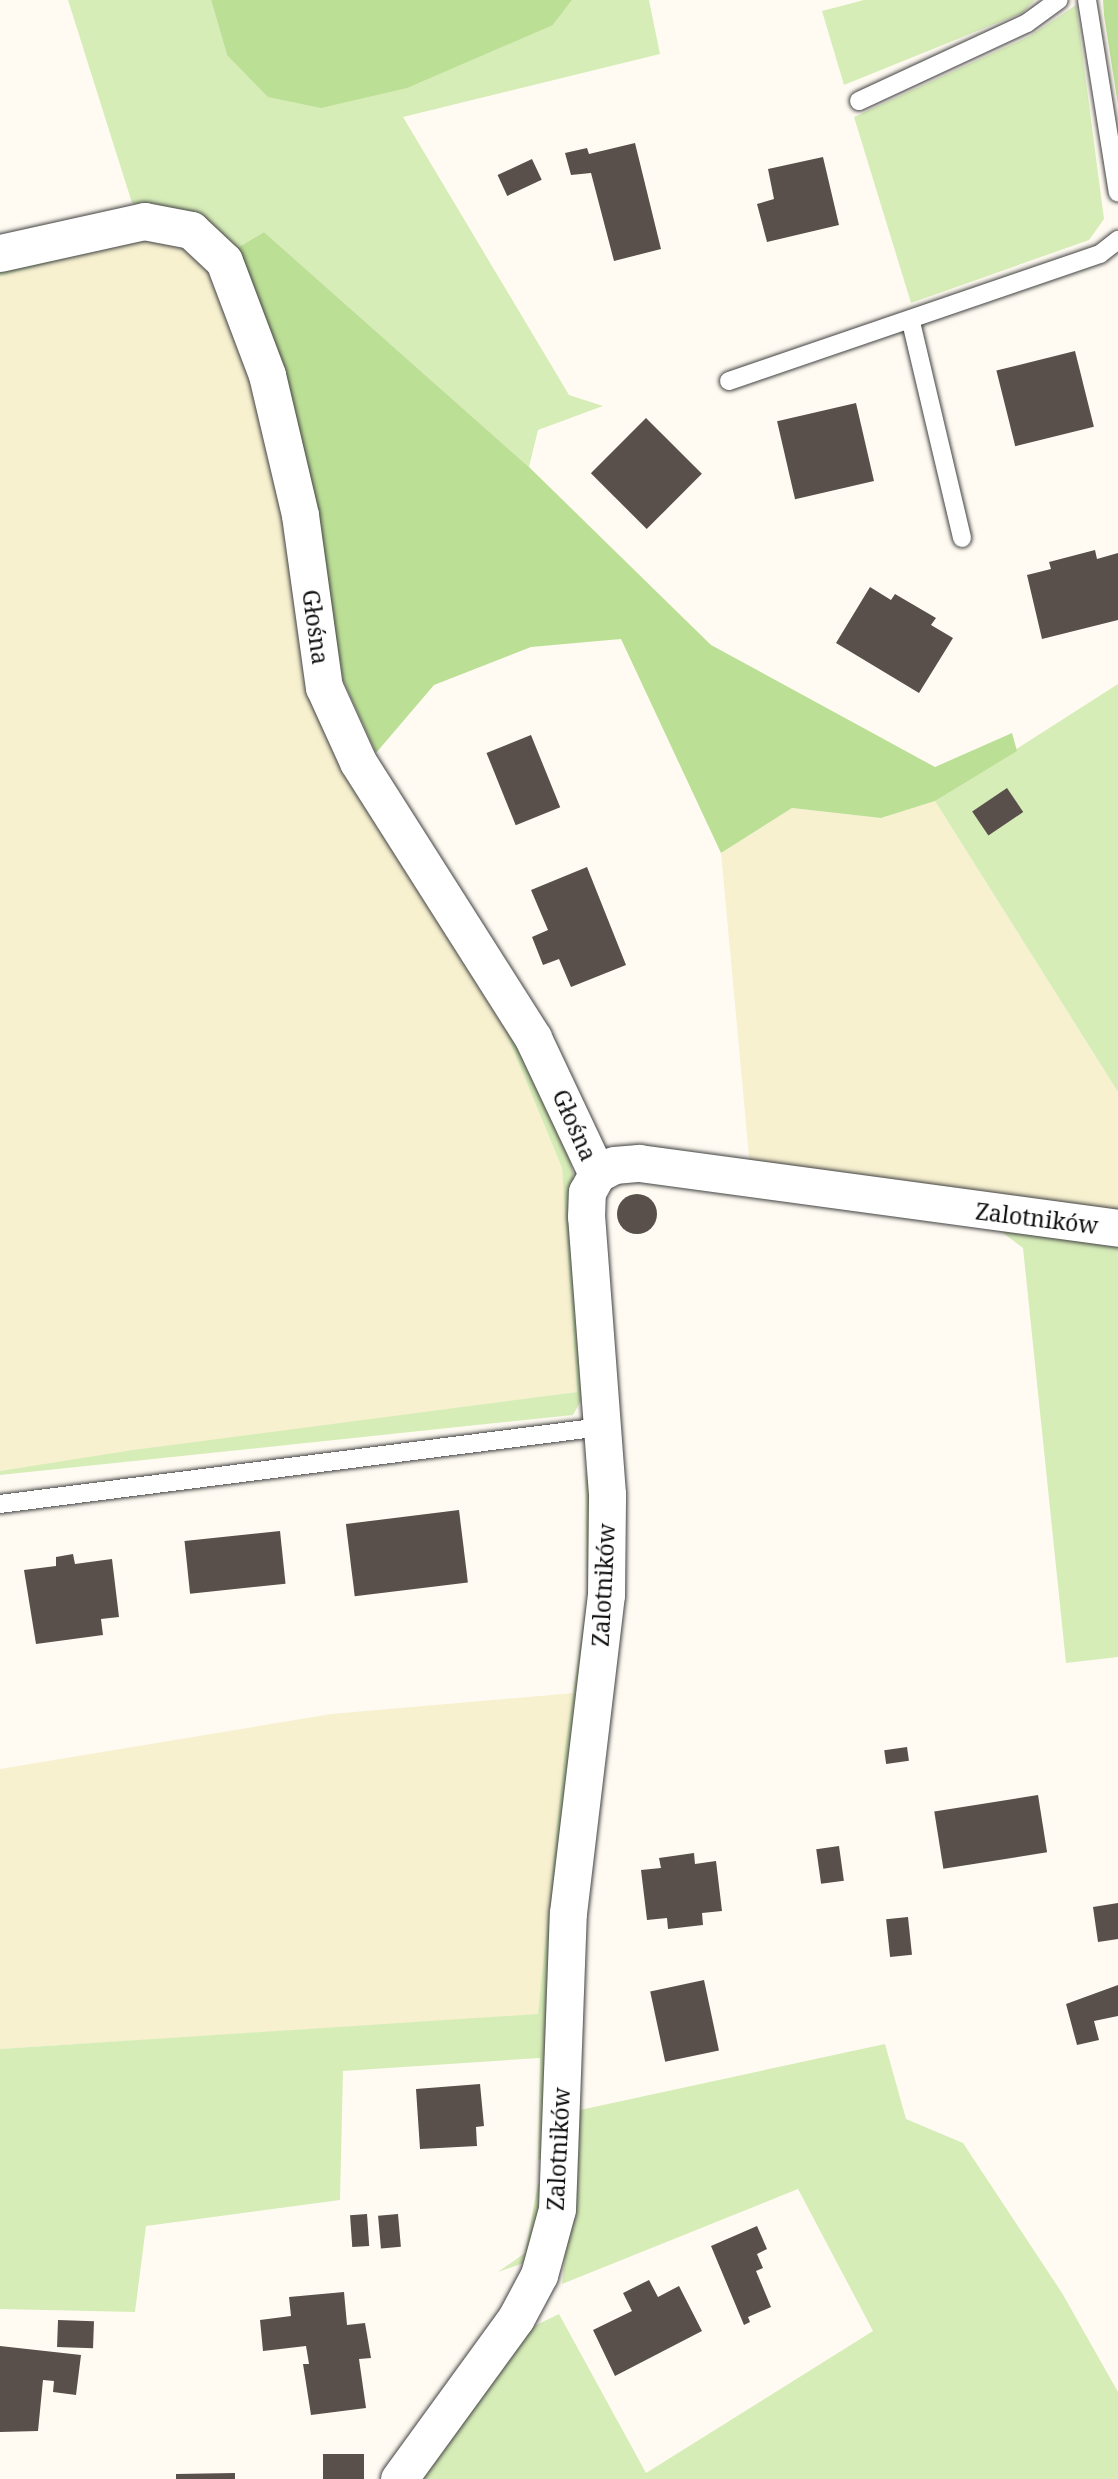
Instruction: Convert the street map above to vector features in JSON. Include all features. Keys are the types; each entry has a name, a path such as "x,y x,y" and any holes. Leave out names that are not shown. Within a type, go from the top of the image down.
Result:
{"street":[{"name":"Głośna","path":"0,253 144,221 191,230 223,261 267,375 300,515 324,687 358,762 553,1075 597,1174"},
{"name":"Zalotników","path":"399,2479 516,2318 550,2242 557,2209 568,1913 606,1595 601,1427 586,1217 587,1192 597,1174 614,1165 639,1163 1118,1228"}],"lane":[{"path":"859,101 1027,23 1059,0"},
{"path":"1087,0 1118,193"},
{"path":"729,381 911,322 1100,254 1118,240"},
{"path":"911,322 962,538"},
{"path":"0,1504 601,1427"}],"shaded area":[{"path":"155,236 177,238 214,264 252,383 286,519 309,694 498,1013 562,1168 577,1392 0,1471 0,276"},
{"path":"935,801 1118,1092 1118,1214 750,1167 721,853 792,808 881,818"},
{"path":"574,1693 538,2015 0,2049 0,1769 331,1714"}],"green space":[{"path":"68,0 211,0 227,55 553,25 572,0 649,0 660,54 403,117 569,395 603,406 538,430 529,467 264,232 234,250 178,215 132,203"},
{"path":"211,0 572,0 553,25 407,88 321,108 268,97 227,55"},
{"path":"864,0 1035,0 1022,13 844,85 822,11"},
{"path":"1103,0 1118,0 1118,105 1104,15"},
{"path":"1076,5 1104,219 1089,240 911,303 854,117 1030,36"},
{"path":"264,232 529,467 711,645 935,767 1012,733 1017,751 935,801 881,818 792,808 721,853 621,639 531,647 434,685 376,753 343,680 315,512 234,250"},
{"path":"155,236 0,276 0,263"},
{"path":"1118,684 1118,1092 935,801"},
{"path":"498,1013 562,1126 573,1173 587,1390 573,1415 0,1475 0,1471 133,1450 577,1392 562,1168"},
{"path":"995,1227 1118,1236 1118,1657 1066,1663 1023,1248"},
{"path":"585,1471 592,1494 595,1550 549,2156 538,2160 540,2058 343,2071 340,2200 146,2226 135,2312 0,2309 0,2049 538,2014 565,1748 587,1598"},
{"path":"885,2044 906,2119 963,2143 1062,2293 1118,2392 1118,2479 418,2479 526,2330 559,2314 646,2473 873,2331 798,2189 562,2284 580,2110"},
{"path":"538,2184 544,2187 524,2263 498,2272 525,2253"}],"building":[{"path":"635,143 661,249 614,261 591,173 571,175 565,153 587,148 589,154"},
{"path":"823,157 839,225 767,242 757,204 774,199 768,169"},
{"path":"532,159 542,180 507,196 498,175"},
{"path":"1075,351 1094,427 1015,446 996,371"},
{"path":"856,403 874,481 795,499 777,421"},
{"path":"646,418 702,474 647,529 591,473"},
{"path":"1095,550 1097,559 1118,553 1118,620 1042,639 1027,575 1051,569 1049,562"},
{"path":"870,587 891,600 895,594 936,618 931,625 953,638 919,693 836,643"},
{"path":"531,735 560,807 516,825 486,753"},
{"path":"1007,788 1023,812 988,836 972,811"},
{"path":"587,867 626,965 571,987 559,959 543,965 532,937 548,930 531,890"},
{"path":"637,1194 645,1195 651,1200 656,1206 656,1222 651,1228 645,1233 637,1234 629,1233 623,1228 618,1222 617,1214 618,1206 623,1200 629,1195"},
{"path":"459,1510 468,1582 355,1596 346,1524"},
{"path":"280,1531 286,1584 190,1594 185,1541"},
{"path":"73,1554 75,1564 112,1559 119,1617 101,1619 103,1635 36,1644 24,1570 56,1566 56,1557"},
{"path":"907,1747 909,1761 886,1764 884,1750"},
{"path":"1038,1795 1047,1852 943,1869 934,1811"},
{"path":"839,1846 844,1881 821,1884 816,1849"},
{"path":"694,1853 695,1864 716,1861 722,1911 702,1913 703,1925 668,1929 667,1918 647,1920 641,1870 661,1868 659,1858"},
{"path":"1118,1903 1118,1939 1098,1942 1093,1907"},
{"path":"908,1917 912,1955 890,1957 886,1919"},
{"path":"704,1980 719,2050 665,2062 650,1991"},
{"path":"1118,1985 1118,2016 1094,2021 1099,2040 1077,2045 1066,2004"},
{"path":"480,2084 484,2126 476,2127 477,2146 420,2149 416,2089"},
{"path":"367,2214 369,2246 352,2247 350,2215"},
{"path":"398,2214 401,2247 381,2249 378,2216"},
{"path":"757,2226 767,2249 757,2254 763,2268 756,2271 771,2307 748,2317 750,2322 744,2325 711,2246"},
{"path":"649,2280 658,2297 679,2286 702,2331 615,2376 593,2330 632,2311 623,2293"},
{"path":"344,2292 347,2325 365,2323 371,2358 359,2359 366,2408 311,2415 303,2364 309,2364 306,2346 263,2351 260,2320 291,2316 289,2297"},
{"path":"58,2320 94,2321 93,2348 57,2347"},
{"path":"0,2346 81,2355 76,2395 53,2392 54,2381 43,2380 38,2431 0,2432"},
{"path":"323,2454 364,2454 364,2479 323,2479"},
{"path":"235,2473 235,2479 176,2479 176,2474"}]}
